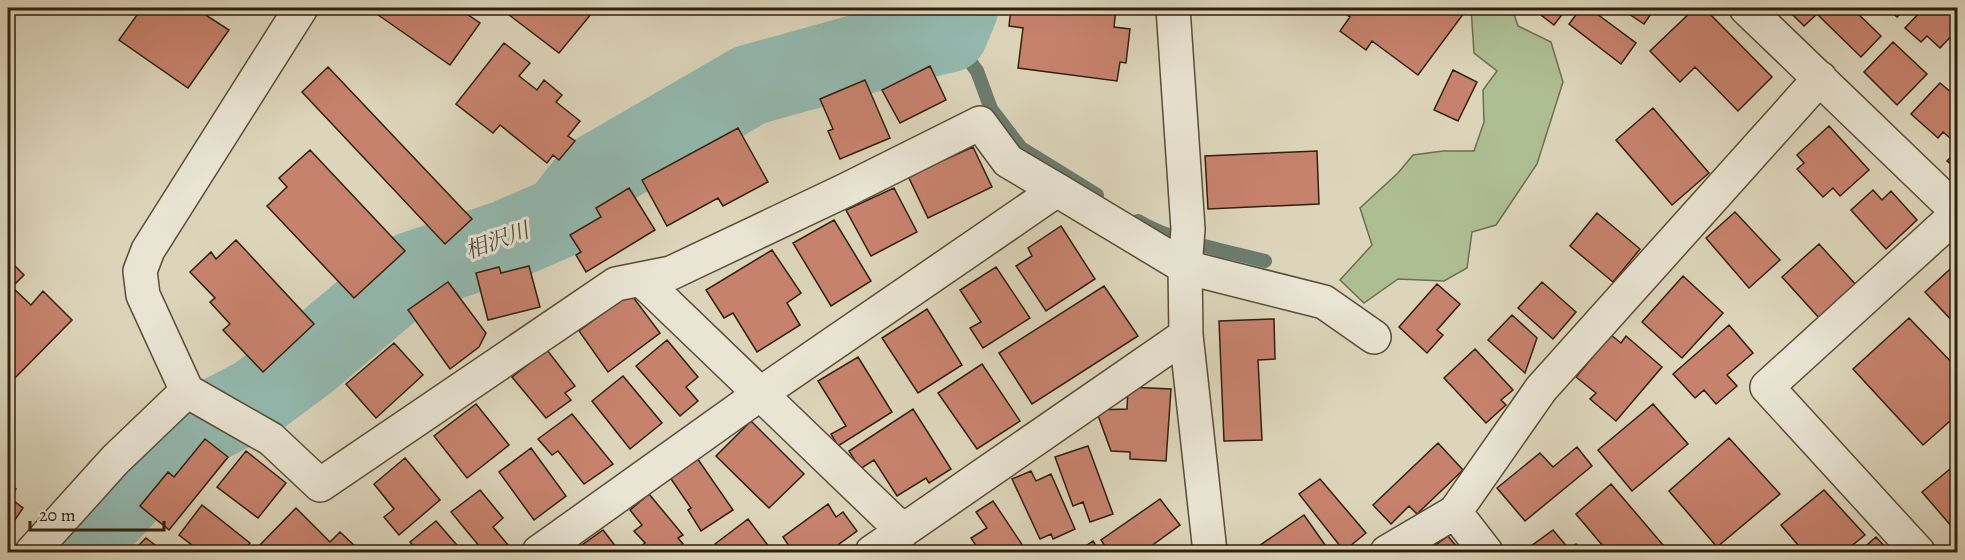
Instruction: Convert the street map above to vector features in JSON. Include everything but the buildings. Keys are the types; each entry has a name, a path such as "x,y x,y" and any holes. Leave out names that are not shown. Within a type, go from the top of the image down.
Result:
{"street":[{"path":"301,8 148,250 140,271 144,295 197,398 271,439 320,485 616,284 670,273 846,190 980,123 1008,161 1057,190 1187,248 1324,302 1374,337"},
{"path":"1173,8 1187,248 1186,335 1210,552"},
{"path":"1746,8 1958,213 1767,387 1918,552"},
{"path":"1387,552 1455,512 1541,389 1820,78"},
{"path":"539,552 760,394 1057,190"},
{"path":"641,279 903,531"},
{"path":"872,552 1186,335"},
{"path":"32,552 116,460 197,398"},
{"path":"1455,512 1486,552"}],"green space":[{"path":"1471,8 1512,8 1518,26 1551,42 1563,82 1537,164 1496,225 1472,232 1467,268 1444,281 1398,279 1364,303 1340,280 1372,245 1360,208 1398,173 1413,155 1443,151 1474,151 1484,122 1483,90 1497,71 1474,53"}],"waterway":[{"name":"相沢川","path":"72,552 134,485 192,431 256,398 307,360 410,273 505,241 561,217 593,176 750,85 948,32 958,8"},
{"path":"948,32 977,71 991,109 1021,148 1097,195"},
{"path":"1138,221 1182,240 1265,261"}]}
